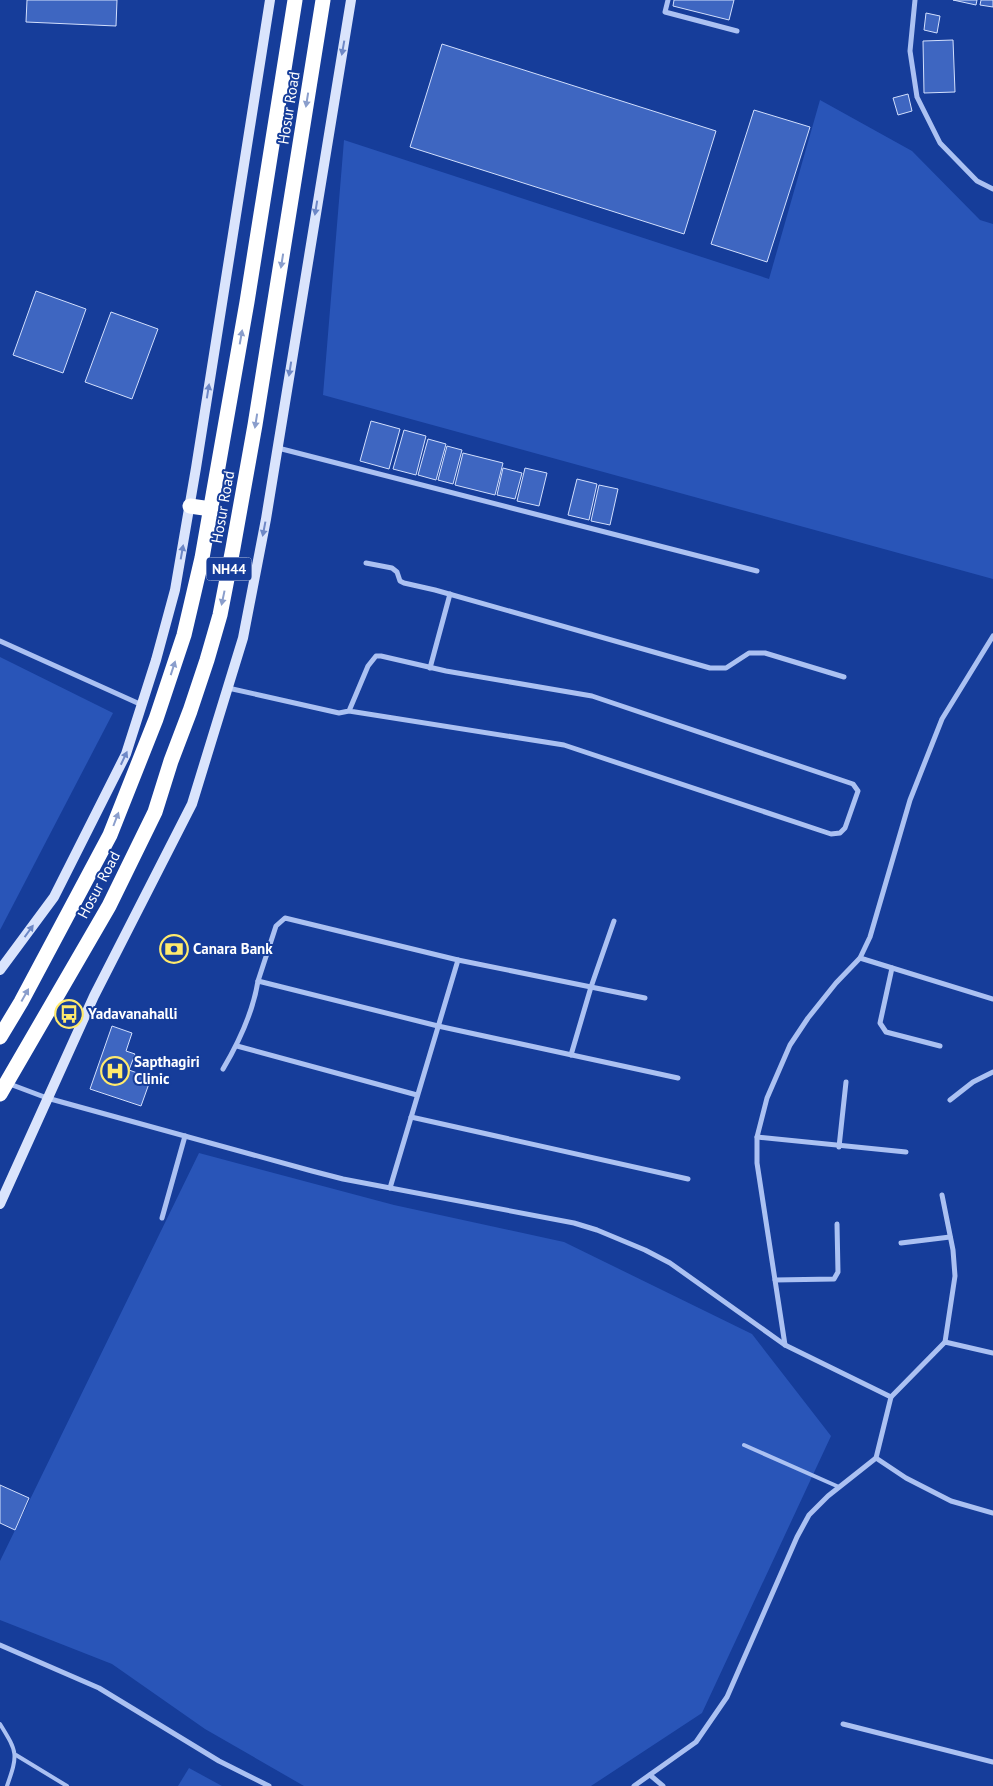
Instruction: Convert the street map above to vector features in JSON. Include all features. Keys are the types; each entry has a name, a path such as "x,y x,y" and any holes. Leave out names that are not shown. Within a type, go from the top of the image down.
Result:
{"highway":[{"name":"Hosur Road","path":"0,1036 21,1002 110,835 156,719 184,635 202,558 248,302 295,0"},
{"name":"Hosur Road","path":"3,1089 109,906 155,812 207,660 220,615 234,548 323,0"},
{"path":"190,506 211,509"}],"street":[{"path":"0,970 54,897 126,754 156,660 175,590 190,506 270,0"},
{"path":"0,1204 94,996 192,804 243,638 266,519 352,0"},
{"path":"668,0 665,12 737,31"},
{"path":"915,0 910,51 917,97 940,143 977,181 993,189"},
{"path":"277,448 757,570"},
{"path":"366,563 392,568 397,572 400,581 404,583 450,594 710,668 726,668 749,653 765,653 844,678"},
{"path":"430,668 450,594"},
{"path":"785,1345 756,1162 758,1137 767,1098 790,1045 808,1018 836,983 860,958 870,937 910,800 942,719 993,636"},
{"path":"0,641 142,705"},
{"path":"228,688 339,714 349,712 564,745 831,834 840,833 845,828 858,791 853,784 592,696 430,668 376,656 368,666 349,712"},
{"path":"223,1069 237,1046 256,993 258,981 276,926 285,918 458,960 644,998"},
{"path":"571,1055 591,987 614,921"},
{"path":"860,958 993,999"},
{"path":"390,1188 458,960"},
{"path":"892,968 880,1023 882,1028 886,1032 940,1046"},
{"path":"258,981 438,1026 678,1078"},
{"path":"237,1046 417,1095"},
{"path":"950,1100 973,1082 993,1072"},
{"path":"839,1147 846,1082"},
{"path":"3,1089 47,1098 312,1171 574,1223 597,1230 645,1250 670,1263 785,1345 891,1397"},
{"path":"411,1117 688,1179"},
{"path":"162,1218 185,1136"},
{"path":"758,1137 839,1147 906,1152"},
{"path":"634,1786 696,1742 718,1712 727,1697 809,1515 839,1487 876,1458 891,1397 945,1342 955,1276 942,1194"},
{"path":"775,1280 834,1279 838,1272 837,1224"},
{"path":"901,1243 950,1237"},
{"path":"945,1342 992,1352"},
{"path":"876,1458 906,1478 951,1501 993,1513"},
{"path":"0,1645 99,1688 219,1761 269,1786"},
{"path":"843,1724 993,1762"},
{"path":"650,1776 663,1786"}],"lane":[{"path":"744,1445 839,1487"},
{"path":"0,1724 14,1746 16,1755 7,1786"},
{"path":"16,1755 67,1786"}],"shaded area":[{"path":"820,100 912,151 980,220 993,224 993,579 323,395 344,140 769,279"},
{"path":"0,657 113,713 0,930"},
{"path":"199,1153 394,1205 564,1242 752,1334 831,1436 702,1713 591,1786 304,1786 205,1729 112,1664 0,1620 0,1561"},
{"path":"189,1768 222,1786 178,1786"}],"building":[{"path":"27,0 117,0 116,26 26,22"},
{"path":"674,0 734,0 729,20 673,6"},
{"path":"953,0 977,0 976,5"},
{"path":"981,0 993,0 993,7 980,5"},
{"path":"926,13 940,16 937,33 924,30"},
{"path":"953,40 955,92 924,93 923,41"},
{"path":"442,44 716,131 684,234 410,147"},
{"path":"908,94 912,111 898,115 893,98"},
{"path":"754,110 810,127 767,262 711,244"},
{"path":"36,291 86,309 63,373 13,355"},
{"path":"111,312 158,329 132,399 85,382"},
{"path":"371,421 400,429 389,469 360,461"},
{"path":"404,430 426,436 416,475 393,469"},
{"path":"428,439 446,444 436,480 418,475"},
{"path":"447,446 462,450 453,484 438,480"},
{"path":"463,453 503,463 495,495 455,485"},
{"path":"503,468 522,473 515,499 497,495"},
{"path":"525,468 547,473 539,506 517,501"},
{"path":"577,479 597,484 589,520 568,515"},
{"path":"599,485 618,489 610,525 591,521"},
{"path":"112,1026 132,1033 126,1051 135,1054 129,1070 151,1078 141,1106 90,1089"},
{"path":"0,1485 29,1498 15,1530 0,1523"}],"place":[{"name":"Canara Bank","path":"174,949"},
{"name":"Yadavanahalli","path":"69,1014"},
{"name":"Sapthagiri Clinic","path":"115,1071"}]}
